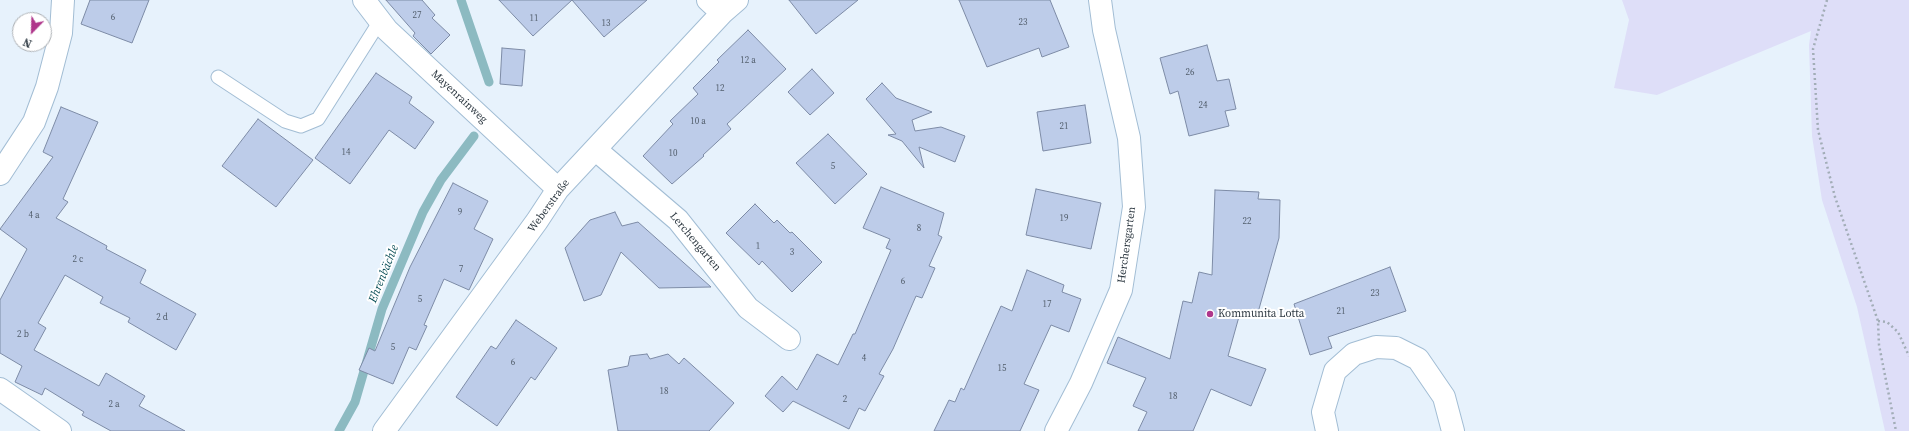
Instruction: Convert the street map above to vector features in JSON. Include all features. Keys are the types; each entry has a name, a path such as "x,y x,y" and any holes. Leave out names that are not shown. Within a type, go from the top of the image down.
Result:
{"street":[{"path":"0,174 34,122 47,87 61,33 63,0"},
{"name":"Mayenrainweg","path":"364,0 387,30 558,189"},
{"name":"Herchersgarten","path":"1056,431 1081,383 1121,290 1134,207 1129,138 1104,30 1100,0"},
{"name":"Weberstraße","path":"384,431 537,221 558,189 596,150 723,4"},
{"name":"Lerchengarten","path":"596,150 678,220 748,308 789,339"},
{"path":"1327,431 1323,412 1335,371 1354,354 1376,347 1396,348 1418,359 1444,397 1453,431"},
{"path":"0,389 60,431"}],"lane":[{"path":"218,77 285,121 301,126 318,119 380,21"}],"path":[{"path":"1827,0 1813,49 1818,130 1835,197 1878,321 1879,345 1896,431"},
{"path":"1878,321 1887,322 1898,332 1909,356"}],"shaded area":[{"path":"1622,0 1909,0 1909,431 1885,431 1857,307 1822,200 1812,136 1809,45 1811,31 1657,95 1614,88 1629,20"}],"building":[{"path":"90,0 149,0 132,43 81,24"},
{"path":"386,0 422,0 435,15 432,18 450,35 431,54 413,36 415,33"},
{"path":"499,0 572,0 533,36"},
{"path":"572,0 647,0 604,37"},
{"path":"789,0 858,0 816,34"},
{"path":"959,0 1050,0 1069,47 1042,57 1039,48 987,67"},
{"path":"748,30 786,69 727,124 731,129 703,155 704,156 672,184 643,156 673,124 670,121 698,94 693,88 719,62 717,60"},
{"path":"1207,45 1217,81 1229,79 1236,109 1225,111 1229,126 1189,136 1178,91 1170,94 1160,58"},
{"path":"502,48 525,50 522,86 500,84"},
{"path":"812,69 834,93 810,115 788,92"},
{"path":"376,73 412,97 409,103 434,122 415,149 389,130 350,184 315,158"},
{"path":"882,83 896,98 932,112 912,120 915,131 941,127 965,136 955,162 919,147 924,168 902,141 888,135 896,134 866,99"},
{"path":"1085,105 1091,143 1043,151 1037,112"},
{"path":"61,107 98,122 63,199 68,202 56,218 107,246 106,249 146,270 140,283 196,314 176,350 128,322 130,318 100,303 103,297 65,275 38,323 46,328 34,350 99,386 106,373 145,396 139,406 185,431 111,431 82,415 84,412 45,388 42,395 15,382 22,366 0,353 0,300 27,249 0,229 53,157 43,152"},
{"path":"258,119 313,160 276,207 222,166"},
{"path":"828,134 867,174 835,204 796,163"},
{"path":"453,183 488,201 474,229 493,239 469,290 444,279 424,325 427,326 416,350 409,347 393,384 359,370 369,348 375,351 410,267"},
{"path":"881,187 944,213 938,235 942,237 929,266 935,268 922,298 916,296 893,349 879,374 884,376 865,411 859,408 849,429 793,401 783,412 765,396 782,376 797,390 817,354 838,365 853,334 855,334 891,250 886,248 890,239 863,228"},
{"path":"1036,189 1101,203 1091,249 1026,235"},
{"path":"1215,190 1259,192 1258,199 1280,200 1279,238 1257,316 1240,313 1228,356 1266,369 1251,406 1211,389 1193,431 1138,431 1147,412 1133,406 1146,378 1107,363 1118,337 1170,359 1183,301 1192,303 1199,272 1212,275"},
{"path":"755,204 774,223 777,220 790,233 792,232 822,262 792,292 762,261 759,265 726,233"},
{"path":"615,212 622,226 638,222 711,287 659,288 621,252 601,295 584,301 565,248 590,220"},
{"path":"1390,267 1406,311 1328,337 1332,348 1310,355 1294,304"},
{"path":"1027,270 1064,285 1062,292 1081,299 1069,332 1051,325 1024,384 1039,390 1020,431 934,431 949,400 955,402 961,388 964,390 1001,306 1012,311"},
{"path":"516,320 557,348 535,380 531,377 497,426 456,397 491,346 496,349"},
{"path":"647,354 650,359 668,354 679,364 684,358 734,403 709,431 618,431 608,370 628,366 630,356"}],"waterway":[{"name":"Ehrenbächle","path":"461,0 489,82"},
{"name":"Ehrenbächle","path":"339,431 355,402 382,309 423,212 441,180 474,136"}],"place":[{"name":"Kommunita Lotta","path":"1210,314"}]}
